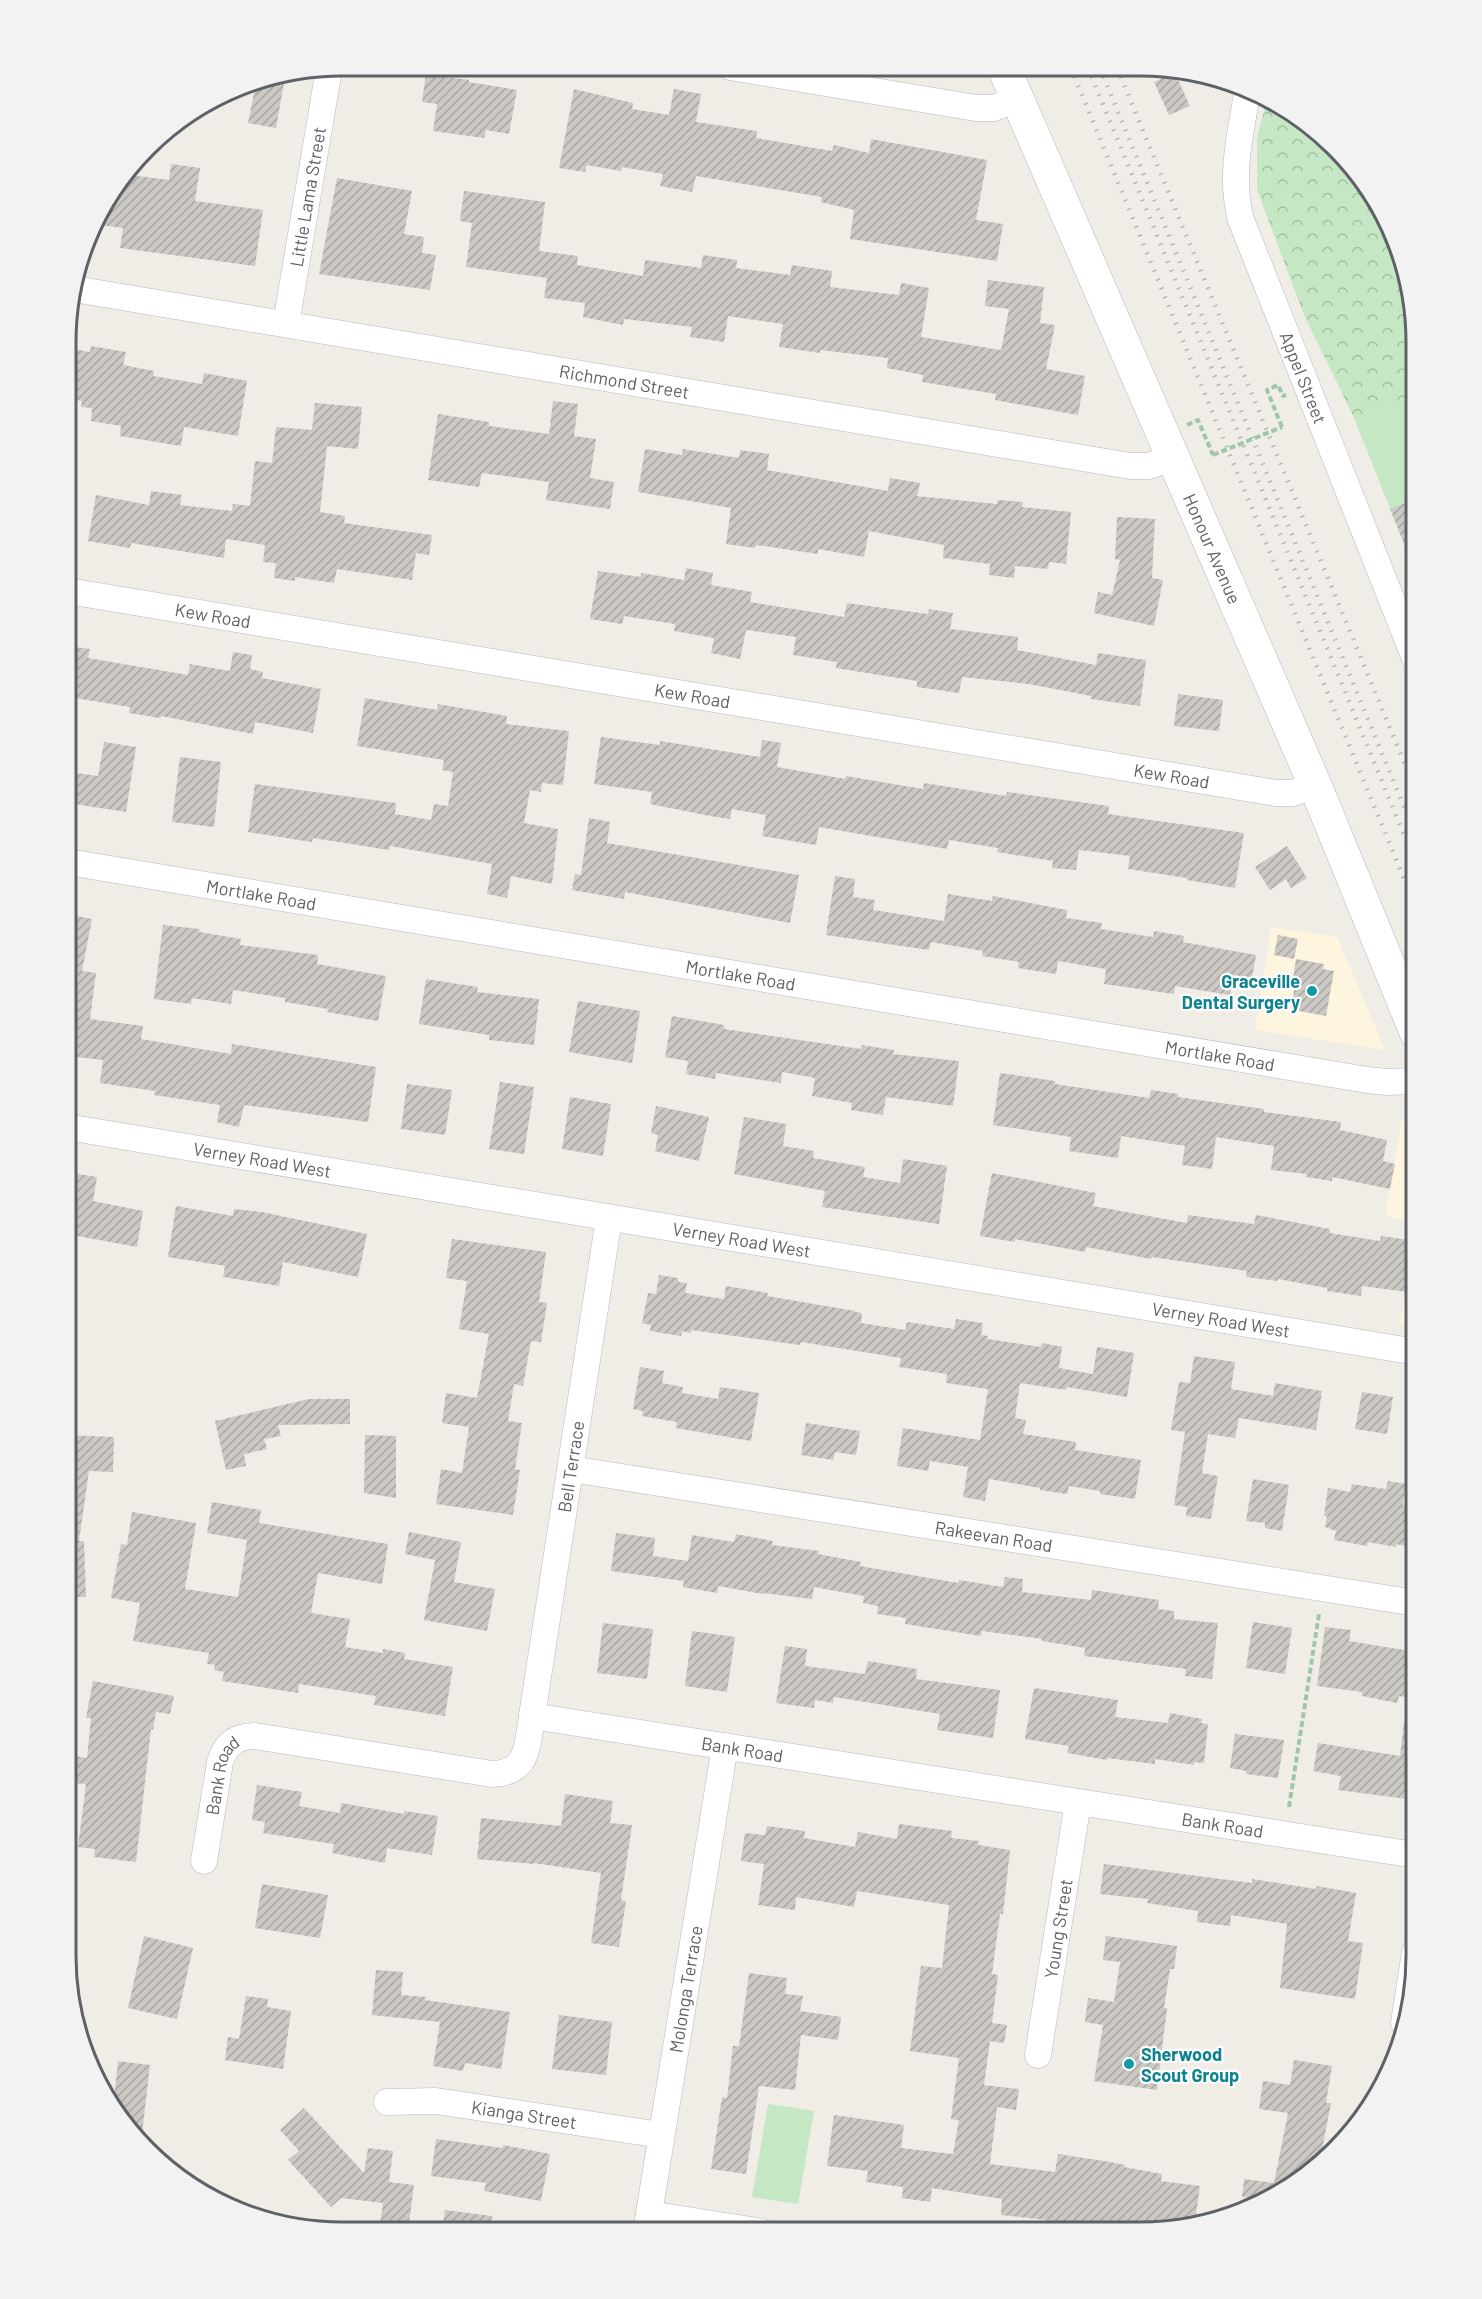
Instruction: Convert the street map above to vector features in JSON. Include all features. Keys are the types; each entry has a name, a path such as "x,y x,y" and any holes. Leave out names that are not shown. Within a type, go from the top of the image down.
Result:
{"main road":[{"name":"Honour Avenue","path":"1007,76 1315,785 1406,1008"}],"street":[{"path":"784,76 976,108 994,108 1017,99"},
{"name":"Little Lama Street","path":"286,324 328,77"},
{"name":"Appel Street","path":"1246,99 1234,179 1240,220 1406,636"},
{"name":"Richmond Street","path":"82,290 1130,466 1149,466 1174,457"},
{"name":"Kew Road","path":"76,592 1276,793 1288,794 1315,785"},
{"name":"Mortlake Road","path":"76,863 1367,1080 1387,1083 1406,1082"},
{"name":"Verney Road West","path":"76,1129 1406,1350"},
{"name":"Bell Terrace","path":"532,1716 609,1218"},
{"name":"Rakeevan Road","path":"571,1469 1406,1601"},
{"name":"Bank Road","path":"204,1861 220,1762 226,1748 238,1738 255,1736 499,1774 514,1769 524,1758 532,1716 1406,1854"},
{"name":"Molonga Terrace","path":"648,2222 725,1746"},
{"name":"Young Street","path":"1038,2055 1078,1802"},
{"name":"Kianga Street","path":"387,2102 436,2101 661,2135"}],"path":[{"path":"1186,426 1198,420 1213,455 1282,427 1267,390 1278,385 1283,396 1290,393"},
{"path":"1289,1807 1320,1614"}],"shaded area":[{"path":"1271,927 1337,937 1385,1050 1255,1030"},
{"path":"1402,1119 1406,1120 1406,1220 1385,1216"},
{"path":"1406,1284 1406,1326 1400,1325"}],"green space":[{"path":"1265,108 1315,142 1340,167 1361,195 1378,225 1391,257 1400,290 1406,342 1406,548 1355,420 1304,315 1257,190 1257,138"},
{"path":"1406,400 1406,548 1355,420"},
{"path":"768,2104 814,2111 798,2204 752,2197"}],"building":[{"path":"426,76 469,80 469,82 517,90 509,134 486,130 484,138 433,131 437,104 422,102"},
{"path":"1164,78 1178,80 1190,106 1169,115 1154,82"},
{"path":"284,84 276,128 248,123 254,92"},
{"path":"574,89 633,103 632,109 669,115 674,89 701,94 696,122 757,131 756,138 832,151 834,145 869,153 871,139 987,160 976,220 1003,224 997,261 850,239 854,210 821,202 822,197 696,176 692,192 660,186 663,174 622,167 621,171 587,165 585,172 559,168"},
{"path":"171,164 200,168 195,201 263,210 255,266 120,248 123,228 104,225 131,180 135,176 169,180"},
{"path":"337,178 412,191 404,234 424,237 422,253 436,255 430,290 319,274"},
{"path":"464,191 545,202 539,251 578,256 577,265 643,276 645,260 701,268 703,255 737,260 736,268 790,275 792,265 832,271 830,287 899,295 901,283 929,288 921,337 1001,350 1009,309 985,306 988,280 1044,287 1040,323 1055,325 1046,369 1085,376 1078,415 995,400 996,394 922,382 923,375 887,368 888,358 820,350 820,353 779,347 783,324 728,316 724,342 690,337 692,327 624,319 623,325 583,317 585,303 544,298 547,278 466,267 472,223 460,221"},
{"path":"91,346 126,352 123,365 154,371 153,376 202,384 204,373 247,381 238,436 184,427 181,446 120,436 121,426 91,421 92,408 81,407 82,401 76,400 76,349 90,352"},
{"path":"553,401 578,404 574,436 596,439 590,478 614,482 610,509 546,500 549,482 482,473 479,487 428,480 438,414 489,422 489,426 549,434"},
{"path":"315,403 362,407 358,449 327,446 320,512 345,516 344,523 432,535 429,555 416,553 412,580 337,569 334,583 295,577 295,581 274,578 276,563 263,562 265,545 226,539 224,558 131,543 130,548 88,541 96,495 149,505 151,491 182,495 180,505 232,511 233,504 250,506 255,461 272,463 276,427 312,430"},
{"path":"645,449 682,455 683,449 739,458 740,450 769,454 767,470 888,491 890,478 920,483 917,496 997,504 998,500 1023,502 1022,507 1071,512 1066,564 1049,562 1048,569 1015,566 1014,578 989,575 990,564 943,558 944,545 869,531 864,557 818,549 818,554 756,545 755,548 726,544 731,508 638,492"},
{"path":"1406,503 1406,549 1390,509"},
{"path":"1117,517 1155,519 1152,578 1163,580 1154,626 1094,613 1098,592 1112,595 1120,560 1115,559"},
{"path":"686,568 713,573 711,585 752,592 750,602 844,617 847,603 928,614 929,609 953,613 950,629 1018,637 1017,650 1096,665 1098,653 1146,660 1140,706 1091,699 1091,696 1029,684 962,677 959,693 917,687 917,681 836,668 837,662 793,655 796,637 746,630 740,659 711,653 714,638 674,631 675,624 624,616 622,624 590,619 598,571 641,577 641,573 684,580"},
{"path":"76,647 90,649 88,658 188,675 190,664 230,671 233,652 252,655 250,669 263,672 262,678 321,689 313,733 255,722 253,734 161,716 160,718 129,713 130,707 76,698"},
{"path":"1178,694 1223,700 1219,731 1174,726"},
{"path":"365,698 437,710 438,704 507,716 506,724 569,731 563,785 542,783 541,792 530,790 524,823 558,829 552,884 511,876 507,898 487,894 492,864 390,846 389,850 313,838 312,842 248,832 255,784 396,803 395,814 431,820 434,804 448,806 453,772 442,770 444,760 357,746"},
{"path":"601,737 660,745 660,741 760,757 762,740 781,743 777,767 923,789 924,783 1006,796 1007,792 1109,806 1108,814 1244,833 1235,888 1128,869 1130,856 1079,850 1076,870 1052,868 1053,861 997,852 998,848 949,840 947,849 819,827 816,845 762,836 766,815 732,809 730,819 710,816 650,804 652,792 594,784"},
{"path":"104,742 136,747 126,812 76,804 76,773 98,776"},
{"path":"180,757 221,762 214,827 172,822"},
{"path":"589,818 610,822 607,843 799,875 790,923 625,892 624,899 572,890 575,874 581,875"},
{"path":"1287,846 1307,878 1291,888 1286,879 1270,890 1255,867"},
{"path":"835,876 855,879 853,897 875,900 873,910 944,921 948,894 992,901 993,896 1067,910 1066,918 1102,923 1101,929 1153,937 1154,931 1184,936 1183,942 1256,955 1252,978 1234,975 1230,995 1175,986 1174,994 1104,984 1106,969 1058,961 1056,974 1018,968 1019,962 982,956 983,951 931,942 929,950 826,935"},
{"path":"76,916 92,919 82,971 96,973 90,1019 143,1026 141,1039 231,1054 232,1044 376,1067 368,1122 244,1105 239,1127 217,1122 220,1105 154,1095 155,1091 100,1083 103,1060 76,1057"},
{"path":"163,925 200,929 199,932 241,939 240,945 318,955 317,964 386,976 378,1021 285,1002 285,998 233,990 231,1004 192,998 191,1004 154,999"},
{"path":"1278,935 1298,939 1294,959 1274,955"},
{"name":"Graceville Dental Surgery","path":"1296,959 1324,964 1323,969 1334,971 1326,1016 1294,1010 1295,1003 1292,1002 1296,980 1293,979"},
{"path":"426,979 478,987 477,992 539,999 534,1045 489,1040 489,1035 419,1024"},
{"path":"578,1001 640,1011 632,1063 569,1052"},
{"path":"672,1016 724,1025 724,1029 861,1049 862,1045 894,1050 893,1054 959,1061 953,1106 886,1097 883,1115 851,1110 852,1103 812,1096 815,1078 782,1072 781,1083 716,1073 715,1079 686,1074 688,1061 665,1057"},
{"path":"1000,1073 1149,1098 1151,1090 1178,1094 1178,1097 1264,1109 1264,1112 1341,1122 1340,1130 1387,1140 1383,1161 1395,1164 1390,1189 1332,1177 1332,1181 1306,1177 1307,1174 1271,1170 1274,1146 1216,1137 1212,1169 1182,1165 1185,1146 1121,1136 1118,1158 1069,1151 1071,1137 993,1125"},
{"path":"500,1082 534,1087 524,1154 489,1149"},
{"path":"407,1084 452,1090 445,1135 401,1129"},
{"path":"570,1097 611,1104 603,1156 562,1149"},
{"path":"656,1106 709,1117 699,1161 655,1151 658,1135 651,1133"},
{"path":"744,1117 786,1124 783,1146 814,1151 813,1158 865,1167 863,1177 900,1183 903,1159 947,1166 939,1224 822,1207 825,1191 734,1174"},
{"path":"992,1173 1096,1193 1093,1206 1187,1223 1188,1215 1254,1224 1256,1215 1330,1229 1330,1233 1380,1241 1381,1236 1406,1240 1406,1292 1362,1286 1361,1296 1327,1291 1327,1288 1278,1279 1277,1281 1246,1277 1247,1271 1152,1257 1151,1259 1086,1247 1085,1252 1015,1239 1015,1242 980,1236"},
{"path":"76,1174 97,1177 93,1201 143,1211 137,1247 76,1236"},
{"path":"176,1206 233,1216 234,1209 262,1212 367,1234 358,1277 283,1262 279,1286 223,1277 225,1266 168,1257"},
{"path":"452,1239 546,1252 539,1302 547,1303 541,1342 531,1341 523,1386 514,1384 508,1421 522,1423 515,1469 520,1470 513,1515 436,1504 441,1469 462,1473 469,1427 442,1423 446,1393 477,1398 489,1334 459,1329 467,1281 446,1278"},
{"path":"659,1275 678,1278 678,1282 687,1283 685,1293 724,1299 726,1286 768,1293 767,1296 855,1311 862,1313 861,1323 905,1330 907,1322 954,1329 956,1319 983,1323 981,1335 988,1336 987,1339 1041,1347 1042,1343 1062,1347 1059,1368 1093,1374 1097,1347 1134,1353 1127,1397 1067,1387 1066,1390 1020,1383 1015,1418 1026,1420 1023,1434 1076,1442 1075,1450 1141,1460 1135,1499 1100,1494 1100,1491 1069,1486 1067,1494 989,1479 985,1501 963,1497 968,1467 930,1461 928,1471 897,1466 903,1428 980,1440 988,1389 946,1383 947,1374 899,1367 901,1358 801,1342 800,1345 691,1330 691,1333 682,1331 681,1336 650,1331 651,1325 642,1323 648,1293 656,1294"},
{"path":"1194,1356 1235,1362 1231,1389 1273,1396 1275,1383 1322,1391 1316,1430 1239,1418 1235,1438 1208,1434 1202,1473 1218,1476 1211,1519 1186,1516 1187,1507 1174,1505 1185,1432 1171,1430 1179,1382 1190,1383"},
{"path":"640,1367 664,1371 662,1383 683,1387 682,1393 718,1399 720,1387 759,1393 751,1441 676,1428 677,1422 642,1416 643,1411 633,1409"},
{"path":"1362,1392 1393,1397 1387,1434 1355,1429"},
{"path":"309,1399 350,1399 350,1424 278,1425 281,1436 264,1439 267,1449 244,1454 246,1466 226,1470 215,1421"},
{"path":"806,1423 860,1431 856,1455 835,1452 833,1460 801,1455"},
{"path":"76,1435 114,1437 113,1472 89,1471 79,1541 84,1541 86,1597 76,1597"},
{"path":"365,1435 396,1436 396,1498 364,1493"},
{"path":"1253,1479 1289,1485 1282,1531 1265,1528 1265,1523 1246,1521"},
{"path":"1388,1481 1406,1484 1403,1505 1406,1506 1405,1546 1396,1544 1396,1547 1368,1542 1367,1546 1334,1540 1336,1531 1325,1527 1327,1516 1324,1516 1328,1488 1350,1492 1352,1484 1386,1489"},
{"path":"212,1502 261,1510 259,1523 388,1544 382,1584 318,1573 311,1613 350,1619 345,1647 383,1653 383,1649 405,1653 404,1659 453,1667 445,1716 374,1705 376,1696 299,1684 298,1693 222,1681 224,1672 214,1670 215,1665 207,1664 209,1653 133,1641 140,1603 111,1598 121,1544 127,1545 132,1512 196,1523 185,1589 238,1597 247,1540 207,1533"},
{"path":"409,1532 461,1542 454,1582 495,1589 487,1631 424,1620 435,1560 405,1554"},
{"path":"616,1533 655,1538 653,1556 688,1561 692,1535 734,1542 736,1534 773,1541 772,1545 819,1551 818,1554 861,1562 860,1566 958,1583 959,1580 1003,1587 1005,1577 1023,1579 1022,1592 1091,1600 1092,1590 1159,1600 1158,1609 1174,1611 1174,1619 1218,1623 1212,1679 1185,1676 1186,1669 1084,1656 1085,1648 1042,1641 1042,1639 982,1631 981,1636 905,1624 906,1618 877,1614 878,1606 863,1603 864,1596 814,1587 812,1599 718,1586 717,1593 683,1587 684,1581 611,1571"},
{"path":"1253,1622 1292,1628 1285,1674 1246,1668"},
{"path":"603,1623 653,1629 647,1679 597,1673"},
{"path":"1325,1627 1351,1630 1349,1641 1406,1650 1406,1697 1399,1696 1397,1703 1362,1696 1362,1692 1317,1686"},
{"path":"692,1631 735,1637 727,1692 685,1686"},
{"path":"785,1646 807,1649 805,1666 865,1674 868,1661 917,1669 916,1679 1000,1690 993,1738 937,1730 940,1714 834,1697 833,1703 815,1700 814,1708 776,1703"},
{"path":"93,1681 174,1696 170,1714 156,1712 153,1730 151,1729 136,1862 94,1857 95,1849 78,1847 86,1784 76,1783 76,1756 87,1758 91,1718 86,1718"},
{"path":"1034,1688 1118,1700 1115,1717 1168,1723 1170,1713 1202,1719 1201,1723 1208,1724 1204,1763 1194,1762 1194,1765 1155,1759 1155,1764 1107,1758 1107,1760 1067,1753 1069,1746 1025,1739"},
{"path":"1404,1721 1406,1721 1406,1799 1338,1790 1341,1776 1313,1771 1318,1743 1400,1756"},
{"path":"1235,1734 1284,1740 1278,1778 1246,1774 1246,1771 1230,1768"},
{"path":"257,1785 302,1792 299,1806 340,1813 341,1803 404,1814 404,1811 438,1816 432,1855 387,1848 385,1863 332,1853 334,1844 263,1833 265,1822 252,1820"},
{"path":"565,1794 613,1801 610,1823 632,1825 621,1900 626,1901 619,1947 591,1943 601,1873 534,1863 477,1859 481,1818 561,1826"},
{"path":"899,1824 952,1831 951,1838 979,1841 978,1845 1010,1850 1003,1914 1000,1914 992,1974 998,1975 992,2023 1007,2025 1004,2043 990,2041 984,2085 1019,2089 1016,2110 997,2107 990,2164 1055,2172 1058,2154 1110,2162 1162,2174 1161,2181 1200,2186 1196,2216 1157,2222 1047,2222 1047,2220 1001,2215 1002,2199 932,2188 930,2202 902,2198 903,2187 866,2182 868,2171 827,2166 834,2115 904,2125 901,2148 953,2154 959,2120 951,2119 959,2058 910,2051 921,1966 942,1968 949,1905 857,1891 854,1907 796,1897 795,1910 758,1905 764,1864 741,1861 745,1833 765,1835 767,1826 805,1831 804,1838 855,1847 858,1832 897,1839"},
{"path":"1104,1864 1252,1883 1252,1879 1316,1889 1317,1886 1356,1893 1348,1941 1363,1943 1355,1999 1280,1988 1287,1924 1231,1915 1230,1926 1197,1922 1198,1911 1147,1903 1148,1899 1100,1894"},
{"path":"262,1884 328,1895 320,1938 255,1928"},
{"path":"144,1936 193,1948 177,2019 128,2008"},
{"path":"1106,1936 1177,1946 1174,1969 1170,1969 1164,2008 1167,2008 1157,2090 1094,2081 1103,2025 1085,2022 1088,1998 1114,2002 1120,1962 1103,1960"},
{"path":"376,1970 403,1972 401,1995 426,1997 425,2000 510,2012 501,2069 465,2063 463,2071 433,2066 440,2022 372,2015"},
{"path":"749,1973 787,1978 785,1994 803,1996 800,2011 841,2017 838,2040 801,2035 795,2090 759,2086 746,2174 711,2169 722,2097 727,2098 733,2046 739,2046"},
{"path":"246,1996 268,1999 267,2007 291,2011 283,2069 225,2060 228,2037 239,2039"},
{"path":"559,2015 612,2022 606,2075 552,2069"},
{"path":"1294,2060 1332,2066 1326,2103 1331,2103 1322,2151 1302,2168 1273,2187 1251,2198 1242,2197 1244,2179 1274,2183 1288,2113 1259,2109 1263,2081 1290,2085"},
{"path":"118,2061 150,2065 142,2132 131,2119 114,2094"},
{"path":"304,2108 364,2173 368,2148 393,2151 389,2182 414,2185 409,2222 380,2222 383,2203 341,2198 331,2207 288,2160 299,2151 280,2130"},
{"path":"436,2139 503,2148 503,2145 550,2154 541,2201 484,2191 486,2183 431,2176"},
{"path":"445,2210 492,2216 491,2222 443,2222"}],"railway":[{"path":"1074,76 1406,884"},
{"path":"1091,76 1406,840"},
{"path":"1103,76 1406,812"},
{"path":"1120,76 1406,767"}],"place":[{"name":"Graceville Dental Surgery","path":"1312,991"},
{"name":"Sherwood Scout Group","path":"1129,2064"}]}
